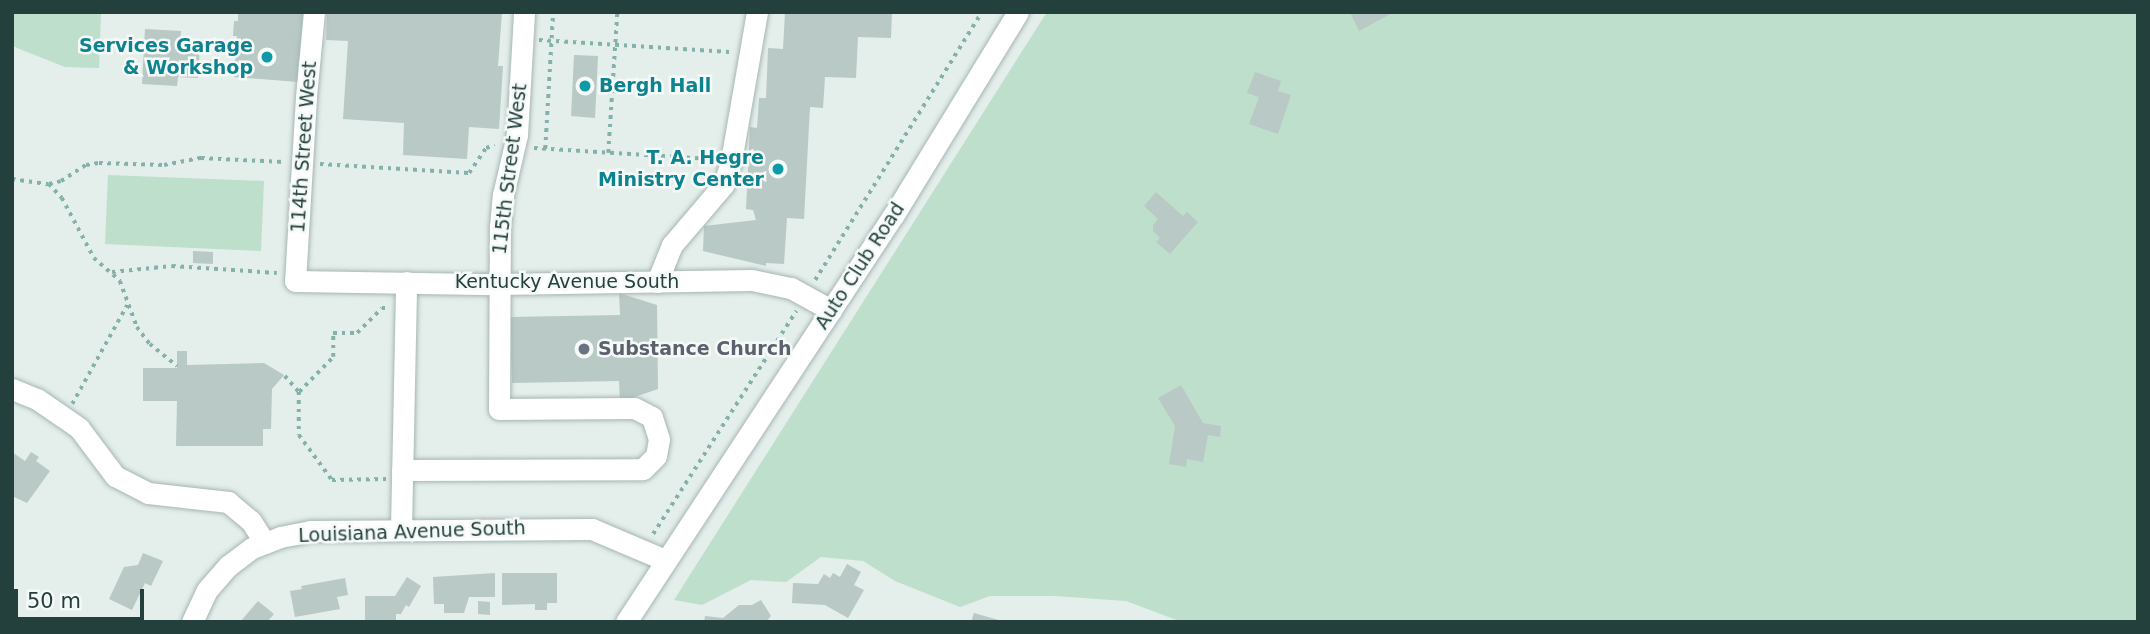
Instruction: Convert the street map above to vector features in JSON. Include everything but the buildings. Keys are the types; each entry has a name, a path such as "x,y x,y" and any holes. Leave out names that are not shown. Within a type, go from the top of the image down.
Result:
{"street":[{"name":"114th Street West","path":"296,278 314,12"},
{"name":"115th Street West","path":"402,475 643,469 656,456 659,439 652,417 634,408 499,409 498,284 503,195 515,147 524,12"},
{"path":"657,282 672,245 724,184 731,161 757,12"},
{"name":"Auto Club Road","path":"626,622 894,216 1018,12"},
{"name":"Kentucky Avenue South","path":"296,278 498,284 752,281 792,288 831,310"},
{"path":"401,528 406,282"},
{"path":"12,389 37,399 79,428 115,476 148,493 228,502 251,521 265,543"},
{"name":"Louisiana Avenue South","path":"192,622 207,590 228,566 251,548 310,531 401,528 592,529 665,560"}],"path":[{"path":"545,149 553,12"},
{"path":"608,153 617,12"},
{"path":"522,49 537,40 551,40 750,53"},
{"path":"12,179 49,184 61,181 86,165 164,165 201,158 469,173 486,148 515,147 731,161"},
{"path":"49,184 62,198 94,258 120,281 136,327 150,344 177,366"},
{"path":"112,272 172,266 296,278"},
{"path":"63,417 84,387 127,305"},
{"path":"299,392 333,357 333,333 357,332 382,308 406,308"},
{"path":"285,376 299,392 299,435 332,480 402,475"}],"green space":[{"path":"12,12 101,12 99,68 65,67 12,45"},
{"path":"1047,12 2138,12 2138,622 1182,622 1126,601 1055,596 990,596 960,607 895,581 863,561 821,557 786,582 751,580 702,605 674,600"},
{"path":"108,175 264,181 261,251 105,244"}],"place":[{"name":"Services Garage & Workshop","path":"267,57"},
{"name":"Bergh Hall","path":"585,86"},
{"name":"T. A. Hegre Ministry Center","path":"778,169"},
{"name":"Substance Church","path":"584,349"}]}
